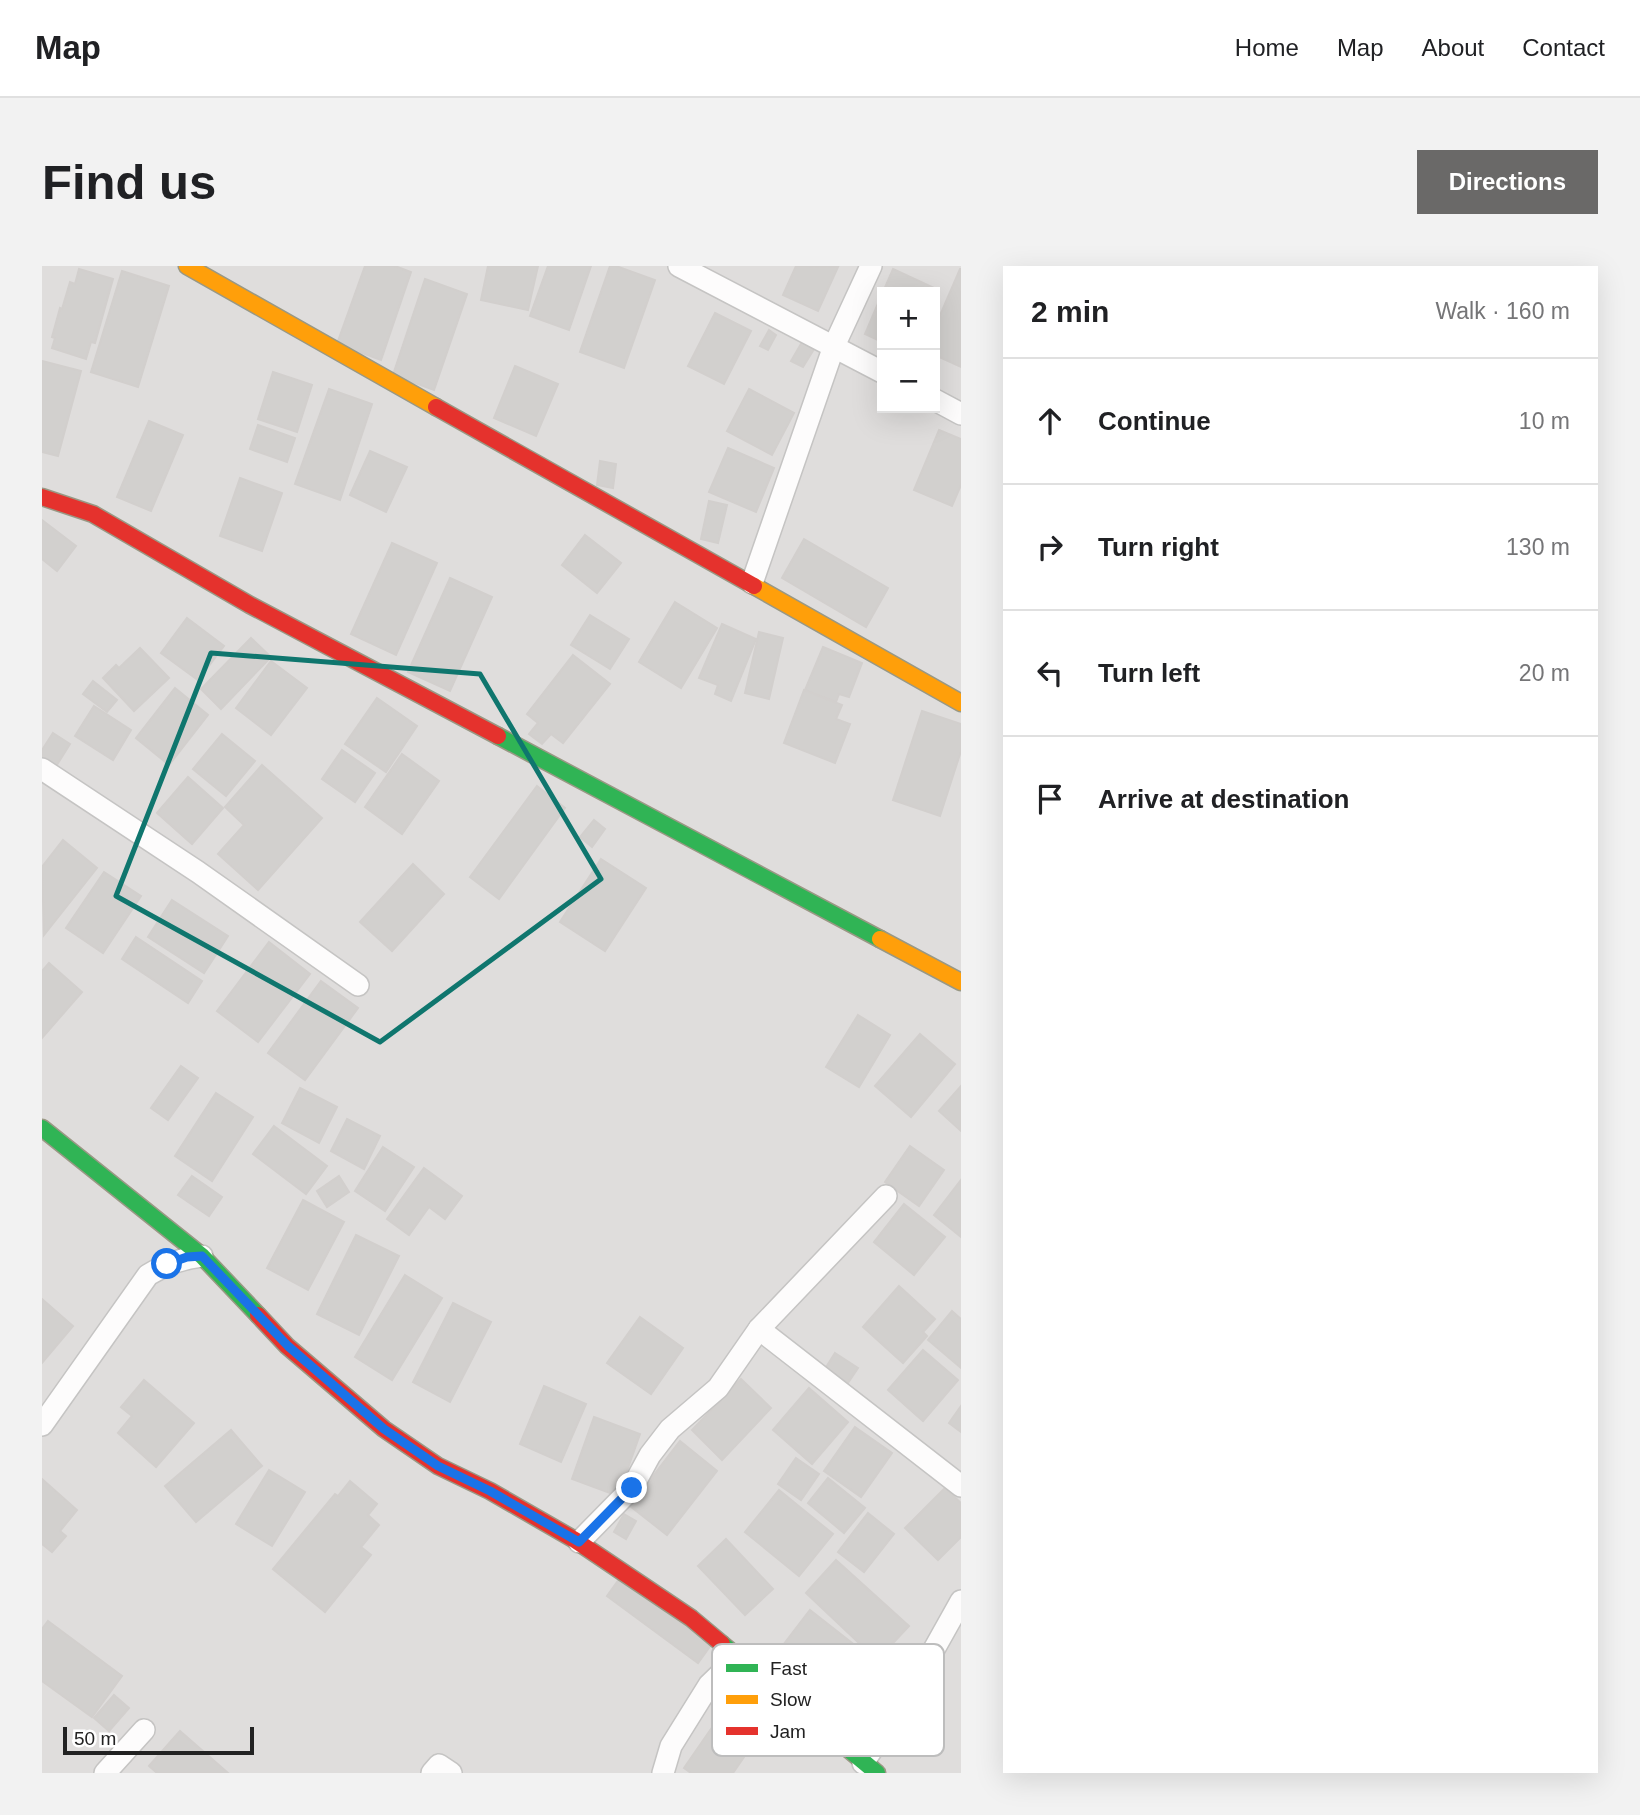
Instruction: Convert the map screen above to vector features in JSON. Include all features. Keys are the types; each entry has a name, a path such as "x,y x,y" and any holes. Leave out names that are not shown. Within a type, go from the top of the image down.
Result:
{"street":[{"path":"187,266 468,427 752,583 961,704"},
{"path":"679,266 877,369"},
{"path":"752,583 834,346 871,266"},
{"path":"940,403 961,414"},
{"path":"42,496 93,514 250,605 961,982"},
{"path":"42,769 198,872 358,985"},
{"path":"42,1128 202,1256 288,1346 384,1429 438,1466 490,1491 579,1542 691,1618 721,1644"},
{"path":"579,1542 632,1488 650,1455 670,1429 718,1388 759,1329 886,1196"},
{"path":"42,1424 148,1275 167,1264 187,1257 202,1256"},
{"path":"759,1329 961,1486"},
{"path":"937,1644 961,1601"},
{"path":"663,1773 671,1746 712,1682"},
{"path":"105,1773 144,1730"},
{"path":"855,1756 870,1768"},
{"path":"432,1773 439,1765 452,1773"}],"highlighted area":[{"path":"211,653 480,674 601,879 380,1042 116,896"}],"shaded area":[{"path":"42,266 961,266 961,1773 42,1773"}],"building":[{"path":"365,266 395,266 411,272 381,360 337,344"},
{"path":"488,266 538,266 528,310 481,300"},
{"path":"548,266 591,266 569,330 530,316"},
{"path":"610,266 655,280 624,368 580,352"},
{"path":"796,266 838,267 818,311 783,295"},
{"path":"79,269 113,279 95,343 91,342 86,359 52,348 55,338 52,337 60,308 62,309 70,282 75,284"},
{"path":"893,269 932,287 885,287"},
{"path":"961,269 961,367 940,357 940,315"},
{"path":"122,271 169,286 138,387 91,372"},
{"path":"425,279 467,294 434,390 393,375"},
{"path":"877,306 877,340 865,334"},
{"path":"715,313 751,331 724,384 688,366"},
{"path":"769,330 776,335 768,350 760,346"},
{"path":"802,342 814,349 803,367 791,361"},
{"path":"42,361 81,371 58,456 42,452"},
{"path":"515,366 558,384 536,436 494,418"},
{"path":"273,372 312,385 297,432 258,419"},
{"path":"329,389 372,404 340,500 295,484"},
{"path":"749,389 794,413 772,455 727,431"},
{"path":"149,421 183,435 151,511 117,497"},
{"path":"258,425 295,438 287,462 250,449"},
{"path":"939,430 961,439 961,485 952,506 914,490"},
{"path":"728,448 774,468 756,512 709,492"},
{"path":"370,451 407,467 386,512 350,495"},
{"path":"600,461 616,464 613,488 597,485"},
{"path":"240,478 282,493 262,551 220,536"},
{"path":"709,501 727,505 718,543 701,539"},
{"path":"42,520 76,546 57,571 42,559"},
{"path":"585,535 621,563 597,593 562,565"},
{"path":"804,539 888,588 866,627 782,578"},
{"path":"392,543 437,563 396,655 351,634"},
{"path":"450,578 492,597 450,691 408,672"},
{"path":"675,602 717,628 681,688 639,662"},
{"path":"590,615 629,639 610,669 571,645"},
{"path":"187,618 224,646 198,680 161,653"},
{"path":"722,624 756,639 731,701 715,694 718,685 699,678"},
{"path":"759,632 783,638 769,699 745,693"},
{"path":"251,638 271,657 221,709 201,689"},
{"path":"823,647 862,663 849,697 839,694 836,702 805,690"},
{"path":"140,648 169,678 134,711 103,678 116,665 119,668"},
{"path":"573,655 610,684 563,743 551,734 542,744 529,734 538,723 527,714"},
{"path":"271,661 307,688 271,735 236,708"},
{"path":"93,681 117,700 107,712 83,694"},
{"path":"175,688 208,715 169,765 136,738"},
{"path":"804,690 842,705 836,719 850,724 835,763 784,743"},
{"path":"377,698 417,726 386,772 345,744"},
{"path":"94,706 131,730 113,760 75,736"},
{"path":"922,711 961,724 961,751 940,816 893,800"},
{"path":"53,733 70,744 55,768 42,760 42,750"},
{"path":"222,734 255,761 226,796 193,769"},
{"path":"342,750 375,773 355,802 322,779"},
{"path":"402,754 439,781 402,834 365,807"},
{"path":"262,765 322,818 258,890 218,854 244,825 225,807"},
{"path":"188,777 223,808 192,844 157,813"},
{"path":"537,786 565,808 499,899 470,877"},
{"path":"594,820 605,829 592,847 580,837"},
{"path":"63,840 97,868 44,935 42,867"},
{"path":"601,859 646,888 605,951 560,922"},
{"path":"413,864 444,894 392,951 360,922"},
{"path":"104,872 141,896 103,953 66,928"},
{"path":"172,900 228,936 204,973 148,937"},
{"path":"136,937 202,981 188,1003 122,959"},
{"path":"269,942 310,974 258,1042 217,1011"},
{"path":"49,963 82,992 42,1038 42,971"},
{"path":"321,981 358,1008 305,1080 268,1053"},
{"path":"858,1015 890,1035 859,1087 826,1067"},
{"path":"920,1034 955,1064 911,1117 875,1086"},
{"path":"181,1066 198,1078 168,1120 151,1108"},
{"path":"961,1086 961,1131 939,1111"},
{"path":"300,1088 337,1107 319,1143 282,1123"},
{"path":"216,1093 253,1117 212,1181 175,1156"},
{"path":"347,1119 380,1136 364,1169 331,1151"},
{"path":"274,1126 327,1166 306,1194 253,1154"},
{"path":"910,1146 944,1170 919,1206 885,1182"},
{"path":"383,1147 414,1167 385,1211 355,1191"},
{"path":"424,1168 462,1196 445,1219 429,1207 409,1235 387,1219"},
{"path":"192,1176 222,1197 209,1216 178,1195"},
{"path":"339,1176 349,1192 327,1207 317,1191"},
{"path":"961,1180 961,1237 934,1215"},
{"path":"303,1200 344,1222 308,1290 267,1268"},
{"path":"904,1204 945,1237 914,1275 874,1242"},
{"path":"356,1235 399,1256 359,1335 317,1314"},
{"path":"405,1275 442,1298 392,1380 355,1357"},
{"path":"899,1286 935,1319 923,1332 927,1336 903,1363 863,1327"},
{"path":"42,1299 73,1326 42,1363"},
{"path":"453,1303 491,1322 450,1402 413,1382"},
{"path":"952,1311 961,1319 961,1368 928,1340"},
{"path":"640,1317 683,1348 651,1394 607,1363"},
{"path":"923,1350 958,1380 923,1421 888,1390"},
{"path":"835,1353 858,1368 848,1383 825,1369"},
{"path":"741,1379 771,1408 722,1460 692,1430"},
{"path":"144,1380 194,1423 156,1467 118,1433 132,1416 121,1407"},
{"path":"544,1386 586,1404 561,1462 520,1444"},
{"path":"809,1388 848,1422 812,1464 773,1430"},
{"path":"961,1406 961,1432 949,1423"},
{"path":"594,1417 640,1434 618,1496 572,1479"},
{"path":"855,1427 892,1453 861,1497 824,1471"},
{"path":"231,1430 262,1466 196,1522 165,1486"},
{"path":"680,1441 717,1471 667,1535 630,1506"},
{"path":"796,1458 819,1474 801,1500 778,1484"},
{"path":"269,1470 305,1492 272,1546 236,1524"},
{"path":"828,1478 865,1508 844,1533 808,1503"},
{"path":"42,1479 77,1510 60,1531 66,1536 52,1552 42,1544"},
{"path":"350,1481 377,1504 368,1515 379,1525 361,1547 371,1555 325,1612 273,1569 335,1494 338,1496"},
{"path":"945,1488 961,1503 961,1537 938,1560 905,1528"},
{"path":"779,1490 833,1534 799,1576 745,1532"},
{"path":"868,1513 894,1534 864,1572 838,1552"},
{"path":"624,1514 636,1521 626,1539 614,1532"},
{"path":"726,1539 773,1589 745,1615 698,1566"},
{"path":"836,1560 909,1626 892,1644 860,1644 806,1593"},
{"path":"620,1578 711,1645 698,1663 607,1596"},
{"path":"810,1610 853,1644 784,1644"},
{"path":"48,1621 122,1676 92,1717 42,1681 42,1629"},
{"path":"114,1695 129,1708 109,1731 94,1718"},
{"path":"712,1728 712,1756 745,1756 733,1773 691,1773 684,1768"},
{"path":"180,1731 228,1773 157,1773 149,1766"}],"traffic: fast":[{"path":"498,736 880,939"},
{"path":"42,1128 202,1256 258,1315"},
{"path":"857,1756 877,1773"}],"traffic: slow":[{"path":"187,266 436,407"},
{"path":"754,586 961,703"},
{"path":"880,939 961,982"}],"traffic: jam":[{"path":"436,407 754,586"},
{"path":"42,497 93,514 250,605 498,736"},
{"path":"258,1315 287,1346 384,1429 438,1466 490,1491 575,1540 691,1618 722,1644"}],"route":[{"path":"167,1264 187,1257 202,1256 288,1346 384,1429 438,1466 490,1491 579,1542 632,1488"}]}
